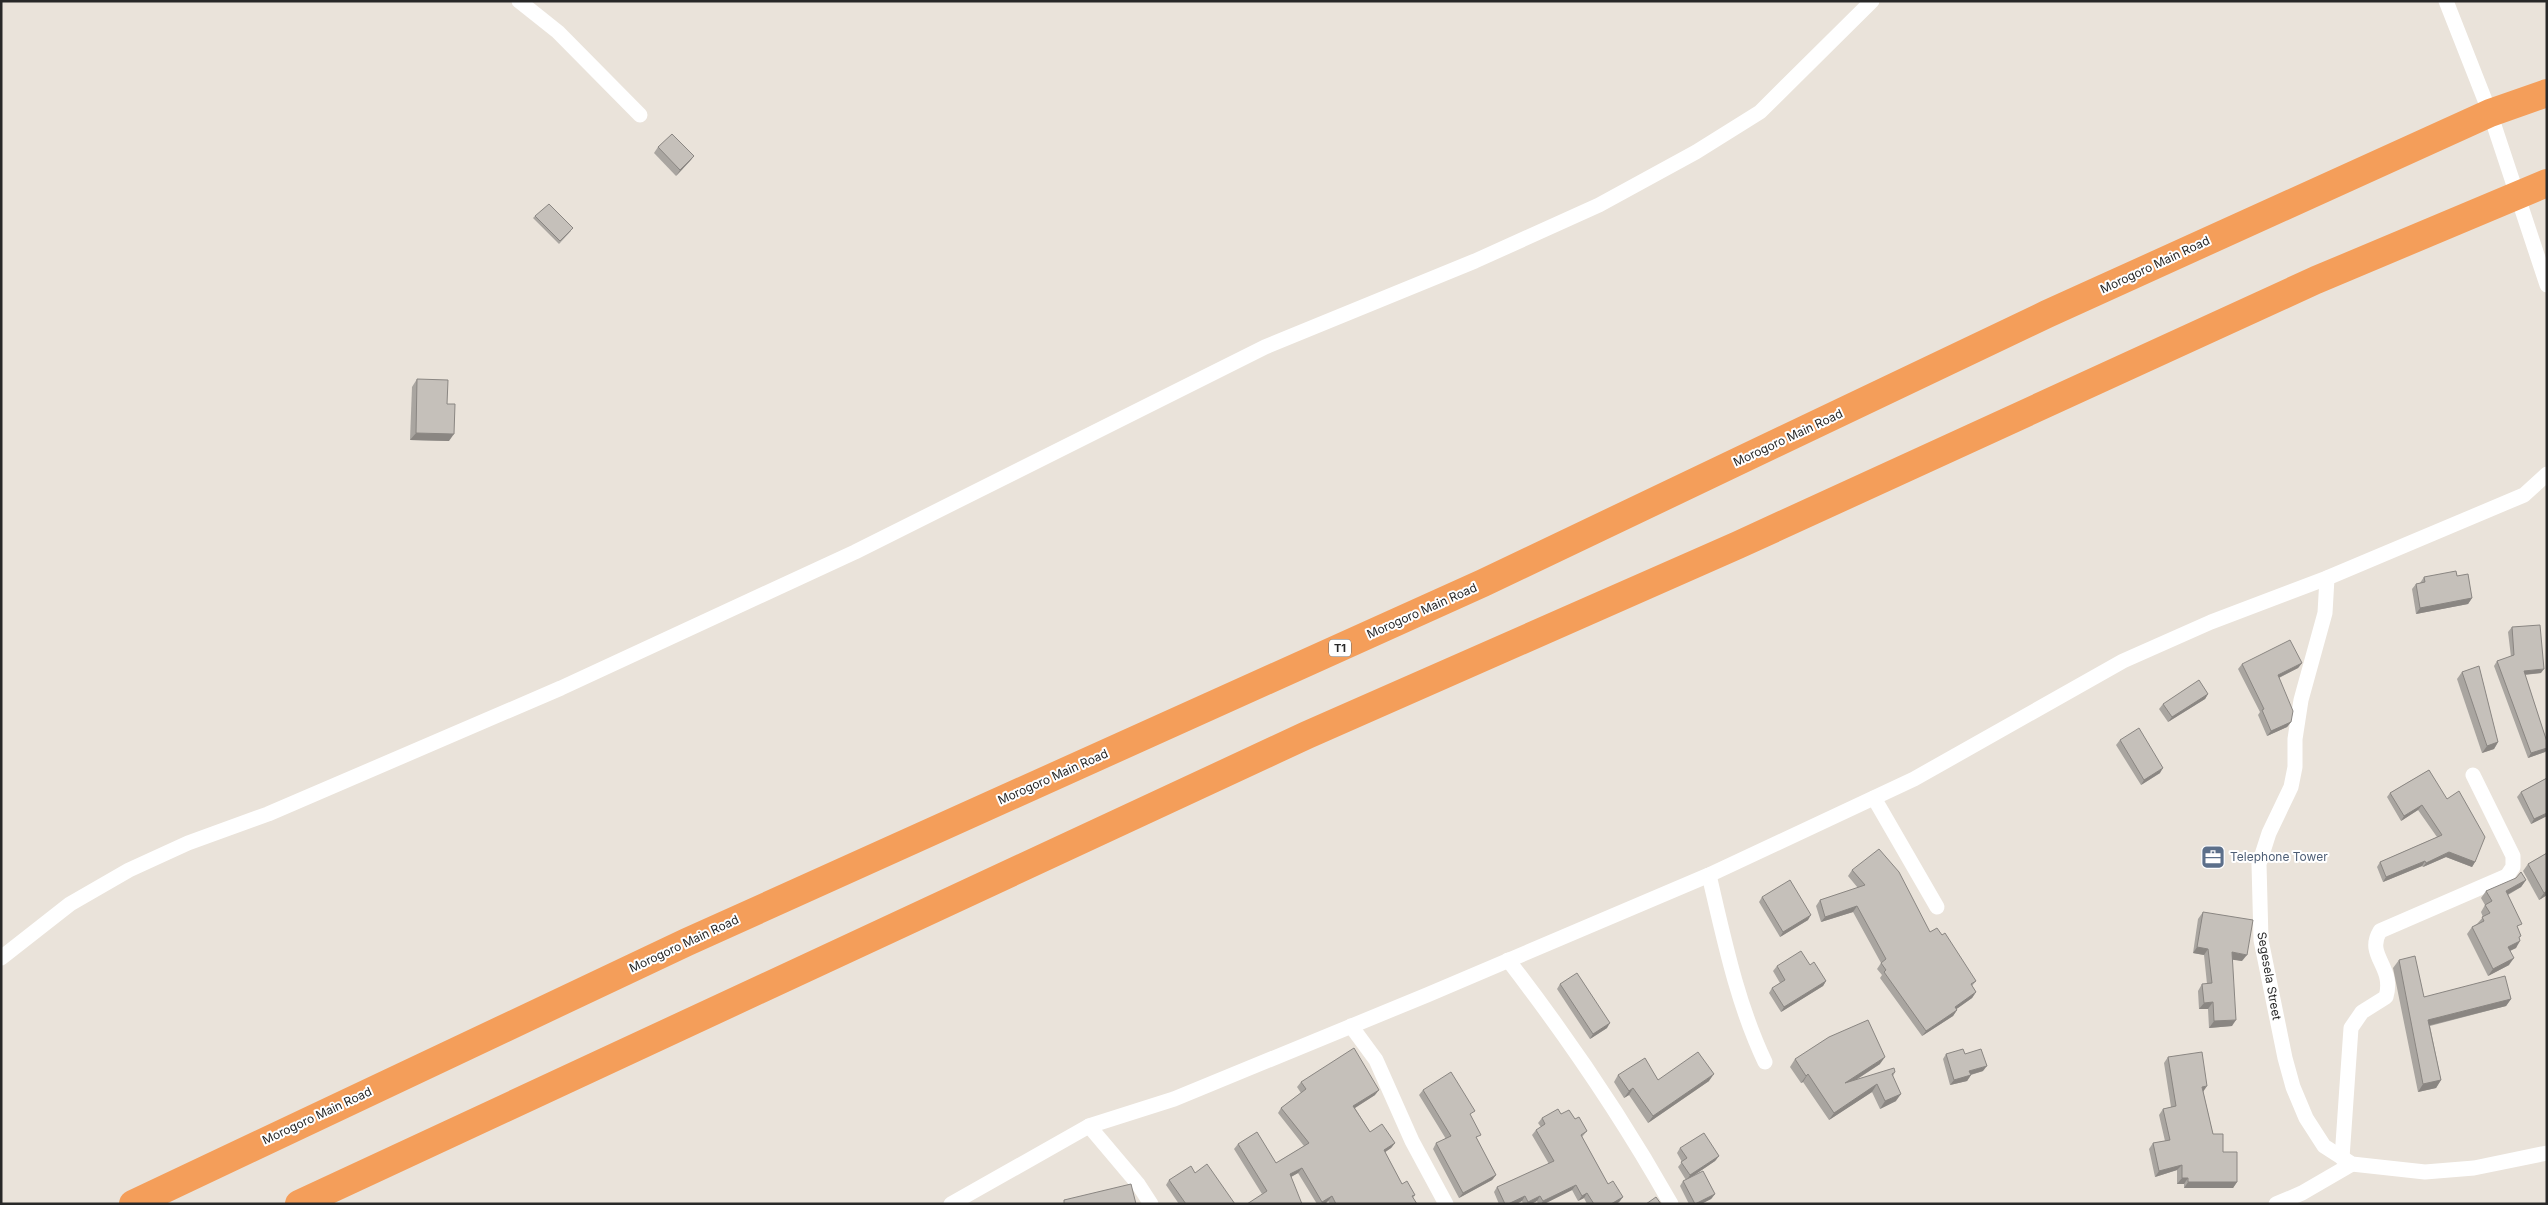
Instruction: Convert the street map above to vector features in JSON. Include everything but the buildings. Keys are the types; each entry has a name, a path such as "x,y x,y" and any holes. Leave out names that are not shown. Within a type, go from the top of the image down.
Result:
{"highway":[{"name":"Morogoro Main Road","path":"133,1204 687,942 1483,583 2048,314 2490,113 2547,93"},
{"path":"299,1204 1307,735 1738,545 2316,280 2547,183"}],"street":[{"path":"519,1 558,32 640,115"},
{"path":"1,958 70,904 137,866 188,843 268,814 566,686 896,532 1265,347 1475,261 1599,205 1696,152 1760,112 1872,1"},
{"path":"2446,1 2490,113 2547,285"},
{"path":"951,1204 1089,1126 1174,1099 1709,875 1914,779 2123,662 2211,622 2327,578 2524,495 2547,474"},
{"name":"Segesela Street","path":"2327,578 2325,613 2300,700 2295,739 2296,767 2291,787 2269,833 2259,864 2261,940 2284,1058 2293,1087 2306,1118 2324,1146 2348,1161"},
{"path":"2348,1161 2348,1053 2351,1028 2362,1012 2386,997 2389,985 2385,969 2374,949 2374,940 2380,931 2507,876 2513,867 2513,856 2473,775"},
{"path":"1874,798 1937,907"},
{"path":"1709,875 1740,1003 1765,1062"},
{"path":"1508,960 1570,1041 1636,1142 1671,1204"},
{"path":"1351,1026 1376,1060 1412,1140 1446,1204"},
{"path":"1089,1126 1138,1184 1151,1204"},
{"path":"2276,1204 2302,1193 2348,1161 2425,1172 2474,1168 2547,1154"}],"place":[{"name":"Telephone Tower","path":"2213,857"}]}
